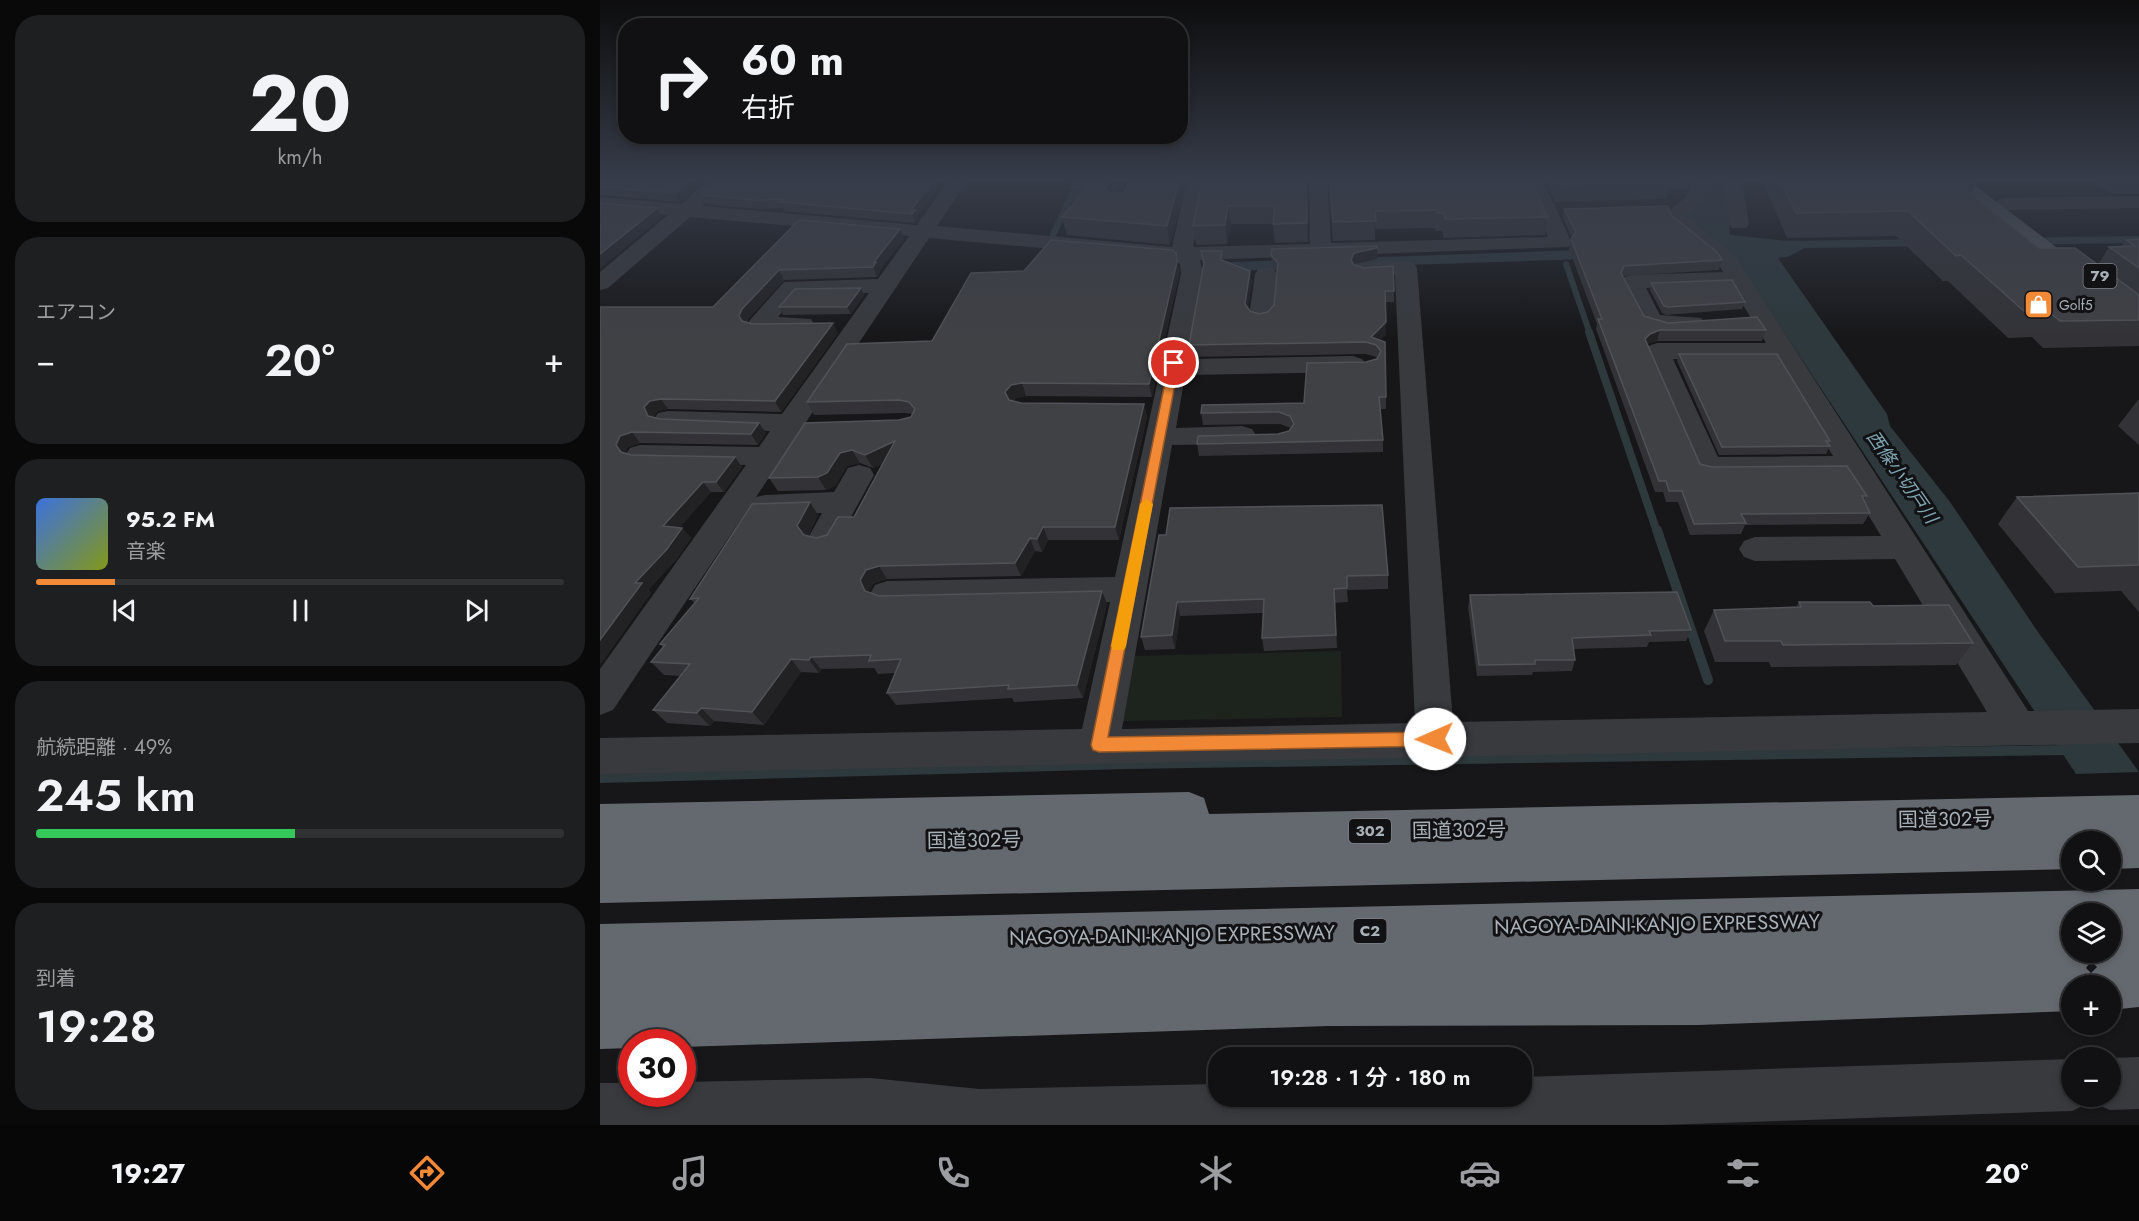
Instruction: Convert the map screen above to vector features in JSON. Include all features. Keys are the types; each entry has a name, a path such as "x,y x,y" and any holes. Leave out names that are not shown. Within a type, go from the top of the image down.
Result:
{"highway":[{"path":"600,824 1126,813 1603,808 1803,823"},
{"name":"国道302号","path":"600,847 2139,815"},
{"path":"2121,848 2139,847"},
{"path":"600,881 2061,848"},
{"name":"NAGOYA-DAINI-KANJO EXPRESSWAY","path":"600,948 2139,912"},
{"path":"2121,949 2139,949"},
{"path":"600,985 2061,950"},
{"path":"2121,985 2139,983"},
{"path":"600,1024 797,1020 1328,1001 1698,1000 2061,987"}],"main road":[{"name":"79","path":"2033,234 2139,305"},
{"name":"79","path":"2036,234 2139,322"}],"street":[{"path":"600,283 659,234"},
{"path":"904,234 1188,263 1266,274 1406,268 1435,739"},
{"path":"1099,745 1159,436 1154,407 1174,367 1191,234"},
{"path":"1320,234 1321,250"},
{"path":"1188,263 1321,250 1562,243 1558,234"},
{"path":"1693,234 1722,259 1752,318 1782,351 1904,547 2027,728"},
{"path":"600,699 790,425 841,324 886,286 921,235"},
{"path":"1713,322 1665,324 1651,320 1632,282 1722,259"},
{"path":"1261,316 1266,274"},
{"path":"841,324 759,325 792,287 886,286"},
{"path":"1782,351 1657,351 1708,467 1854,465"},
{"path":"1174,367 1366,363"},
{"path":"668,419 824,425"},
{"path":"1159,436 1269,435"},
{"path":"640,454 768,456"},
{"path":"824,538 859,475"},
{"path":"733,506 844,502"},
{"path":"1755,549 1904,547"},
{"path":"887,594 1130,589"},
{"path":"600,756 2126,726"},
{"path":"2121,1084 2139,1083"},
{"path":"600,1110 656,1117 846,1115 871,1105 979,1116 1464,1115 2061,1086"}],"shaded area":[{"path":"1341,651 1342,717 1122,721 1133,656"}],"water":[{"name":"西條小切戸川","path":"1696,234 1730,234 1788,241 2139,236 2139,243 1804,248 1788,257 1778,258 1887,414 1890,426 1950,502 2038,632 2139,772 2076,774 1732,254 1229,271 1205,258 1231,262 1703,246"}],"building":[{"path":"600,234 625,234 600,254"},
{"path":"786,234 896,234 874,262 876,262 873,267 779,270 742,309 739,316 742,321 753,324 833,323 775,401 661,399 650,401 644,407 648,416 660,419 759,423 751,434 632,432 620,436 616,445 621,452 631,455 735,457 716,482 703,482 663,526 682,528 667,549 635,583 642,583 600,640 600,307 713,307"},
{"path":"1575,234 1694,234 1717,252 1722,260 1624,266 1621,273 1644,316 1668,323 1757,317 1766,330 1660,330 1645,339 1700,464 1712,467 1847,466 1867,496 1862,496 1870,513 1741,514 1746,523 1694,524 1682,491 1669,491 1666,481 1659,481 1598,319 1602,319 1571,239"},
{"path":"1932,234 2021,234 2039,248 2075,248 2139,295 2139,320 2060,321 2048,311 2024,311 1961,255 1956,256"},
{"path":"2139,239 2139,268 2109,247 2135,246 2126,240"},
{"path":"1051,240 1172,250 1176,253 1177,262 1149,384 1022,383 1011,385 1005,392 1009,400 1021,403 1144,404 1115,527 1043,527 1037,539 1030,538 1015,563 879,566 866,570 860,580 865,591 879,596 1102,591 1077,685 1008,689 1009,685 887,693 901,659 869,661 871,655 811,657 809,660 791,659 752,712 701,708 697,713 653,710 690,664 651,662 665,645 660,644 699,598 690,599 752,504 810,502 797,526 804,535 816,538 827,535 838,517 854,517 895,441 865,455 852,450 840,453 827,473 818,477 769,478 805,423 899,420 911,417 915,409 909,402 899,400 807,402 847,344 932,341 971,273 1024,271"},
{"path":"1377,246 1377,248 1354,253 1351,260 1354,265 1364,268 1393,266 1394,291 1385,291 1386,322 1371,337 1385,342 1386,397 1379,397 1383,440 1197,444 1198,436 1278,434 1289,431 1294,424 1290,416 1279,412 1201,413 1202,405 1304,403 1307,363 1366,362 1377,359 1381,351 1376,345 1366,342 1189,345 1204,263 1201,251 1222,251 1221,260 1250,271 1245,304 1250,311 1259,314 1268,312 1274,305 1278,263 1271,255 1272,249"},
{"path":"1732,280 1745,302 1668,307 1664,306 1651,283"},
{"path":"861,288 847,307 779,307 795,289"},
{"path":"1679,354 1777,354 1830,441 1826,441 1830,446 1722,447"},
{"path":"2139,493 2139,565 2078,567 2017,497"},
{"path":"1382,505 1388,575 1347,576 1347,588 1334,589 1336,635 1262,638 1264,599 1177,602 1172,635 1141,637 1159,535 1166,535 1170,508"},
{"path":"1677,592 1691,630 1649,631 1651,635 1572,638 1575,660 1535,660 1535,664 1479,665 1470,595"},
{"path":"1799,602 1870,602 1873,606 1949,605 1973,643 1783,645 1781,641 1725,641 1714,610 1801,607"}],"waterway":[{"path":"1051,239 1054,234"},
{"path":"1566,264 1590,334"},
{"path":"1589,332 1657,532"},
{"path":"1657,530 1708,680"},
{"path":"600,778 1127,764 2070,750"}],"slow traffic":[{"path":"1118,646 1146,504"}],"place":[{"name":"Golf5","path":"2038,305"}],"route":[{"path":"1174,363 1099,745 1435,739"}]}
